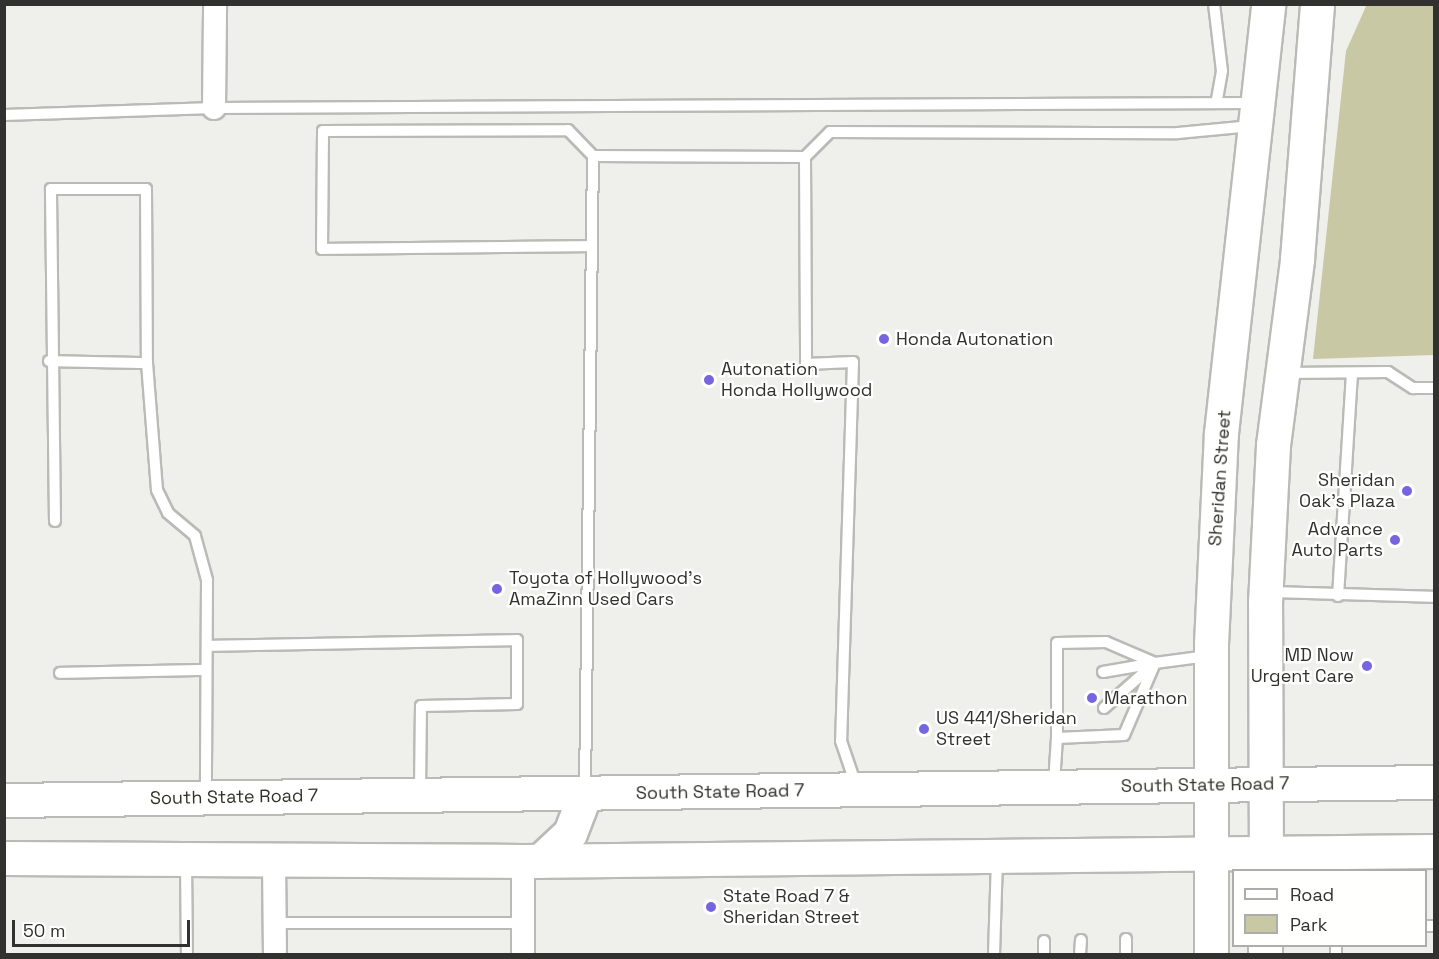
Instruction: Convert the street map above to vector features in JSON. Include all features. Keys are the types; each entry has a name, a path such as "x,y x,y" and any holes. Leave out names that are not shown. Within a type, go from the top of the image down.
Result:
{"main road":[{"name":"Sheridan Street","path":"1211,954 1212,656 1221,433 1268,4"},
{"path":"1266,862 1264,784 1266,592 1282,373 1317,4"},
{"name":"South State Road 7","path":"4,800 1434,782"},
{"path":"531,861 570,833 585,794"},
{"path":"4,858 531,861 1211,854 1266,862 1434,851"}],"street":[{"path":"214,108 215,4"},
{"path":"274,860 275,954"},
{"path":"522,954 522,923 531,861"}],"lane":[{"path":"1214,4 1222,71 1217,100"},
{"path":"4,115 214,108 1217,100 1257,115"},
{"path":"593,156 805,157 830,132 1178,134 1192,128 1257,115"},
{"path":"585,794 592,246 593,156 568,130 323,131 322,249 592,246"},
{"path":"805,157 806,364 853,362 841,741 858,790"},
{"path":"55,521 50,361 51,189 146,189 147,363 157,490 168,513 195,536 207,580 206,797"},
{"path":"50,361 147,363"},
{"path":"1282,373 1388,372 1413,388 1434,388"},
{"path":"1338,596 1352,373"},
{"path":"1266,592 1338,596 1434,597"},
{"path":"207,646 517,640 517,704 422,706 420,795"},
{"path":"1054,786 1057,712 1062,673 1057,643 1106,642 1155,663"},
{"path":"1103,672 1212,656"},
{"path":"1104,708 1155,663"},
{"path":"1057,738 1124,735 1155,663"},
{"path":"60,673 206,670"},
{"path":"1057,712 1068,711"},
{"path":"994,954 998,856"},
{"path":"186,859 187,954"},
{"path":"275,923 522,923"},
{"path":"1126,939 1126,954"},
{"path":"1080,954 1081,940"},
{"path":"1044,941 1044,954"}],"green space":[{"path":"1367,4 1434,5 1434,355 1313,359 1346,51"}],"place":[{"name":"Honda Autonation","path":"884,339"},
{"name":"Autonation Honda Hollywood","path":"709,380"},
{"name":"Sheridan Oak's Plaza","path":"1407,491"},
{"name":"Advance Auto Parts","path":"1395,540"},
{"name":"Toyota of Hollywood's AmaZinn Used Cars","path":"497,589"},
{"name":"MD Now Urgent Care","path":"1367,666"},
{"name":"Marathon","path":"1092,698"},
{"name":"US 441/Sheridan Street","path":"924,729"},
{"name":"State Road 7 & Sheridan Street","path":"711,907"}]}
